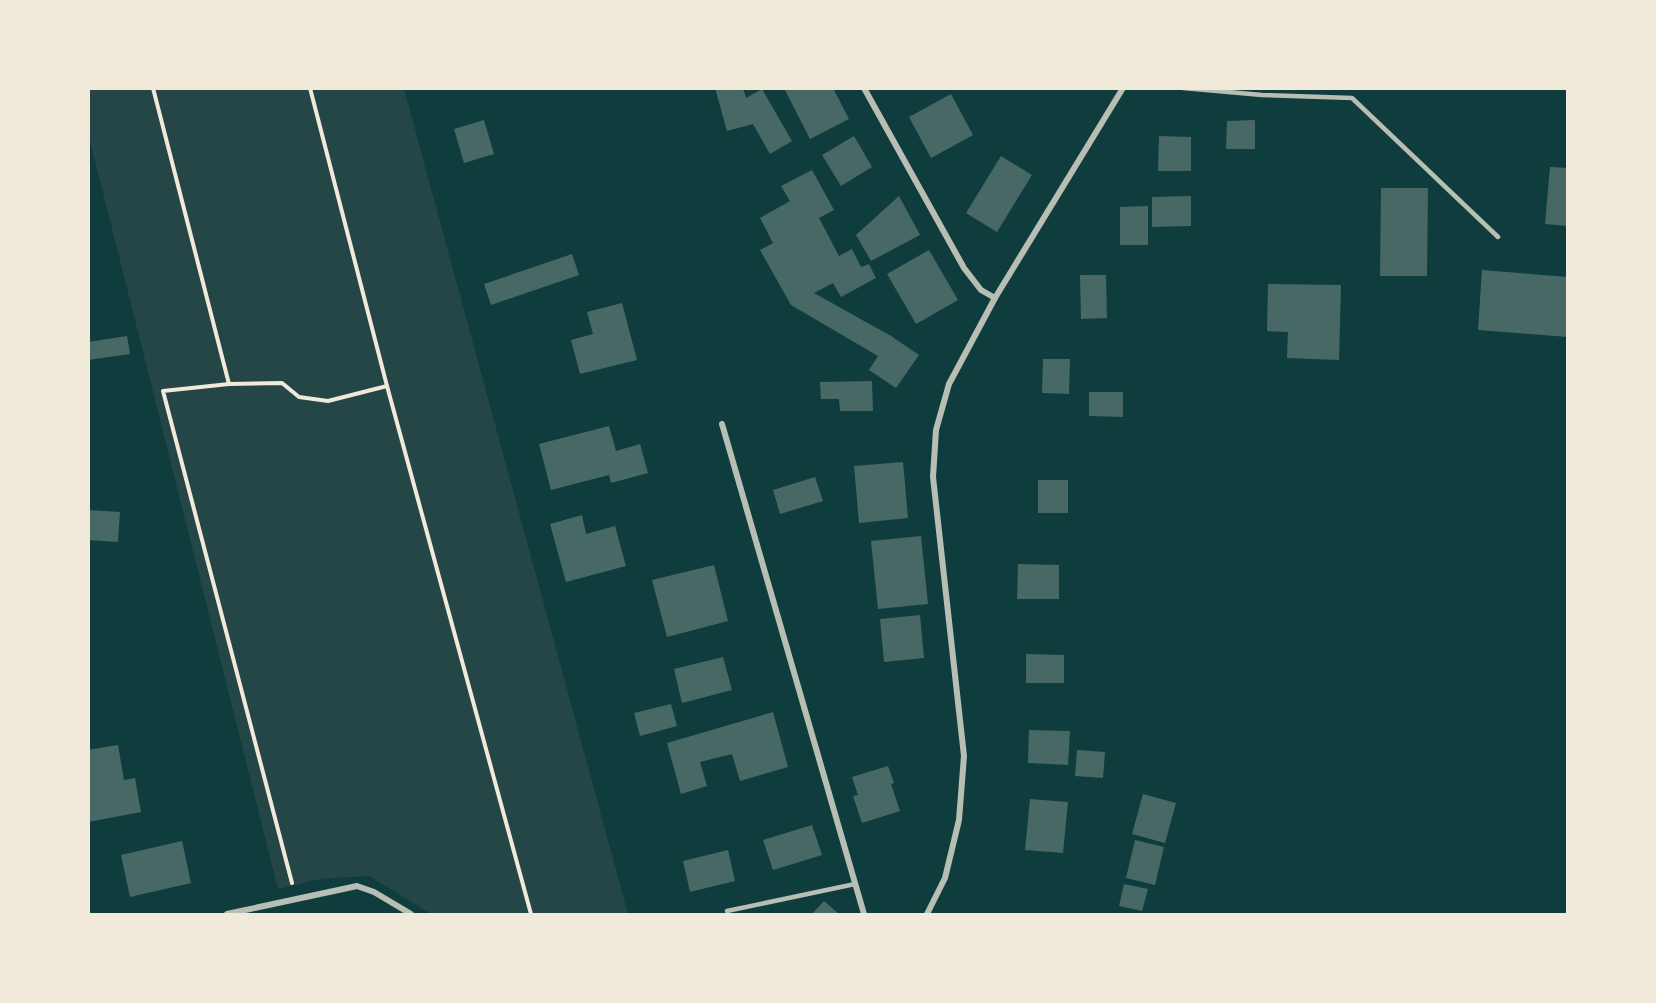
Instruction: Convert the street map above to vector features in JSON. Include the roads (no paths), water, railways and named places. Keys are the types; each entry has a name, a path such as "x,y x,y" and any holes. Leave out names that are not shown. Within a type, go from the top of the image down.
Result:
{"street":[{"path":"864,88 964,268 981,290 996,298"},
{"path":"927,915 945,878 958,820 964,756 933,477 936,430 949,384 996,298 1123,88"},
{"path":"722,424 864,915"},
{"path":"227,915 256,911 295,899 357,886 374,892 411,915"}],"lane":[{"path":"1184,88 1262,95 1352,98 1498,237"},
{"path":"728,911 855,884"}]}
